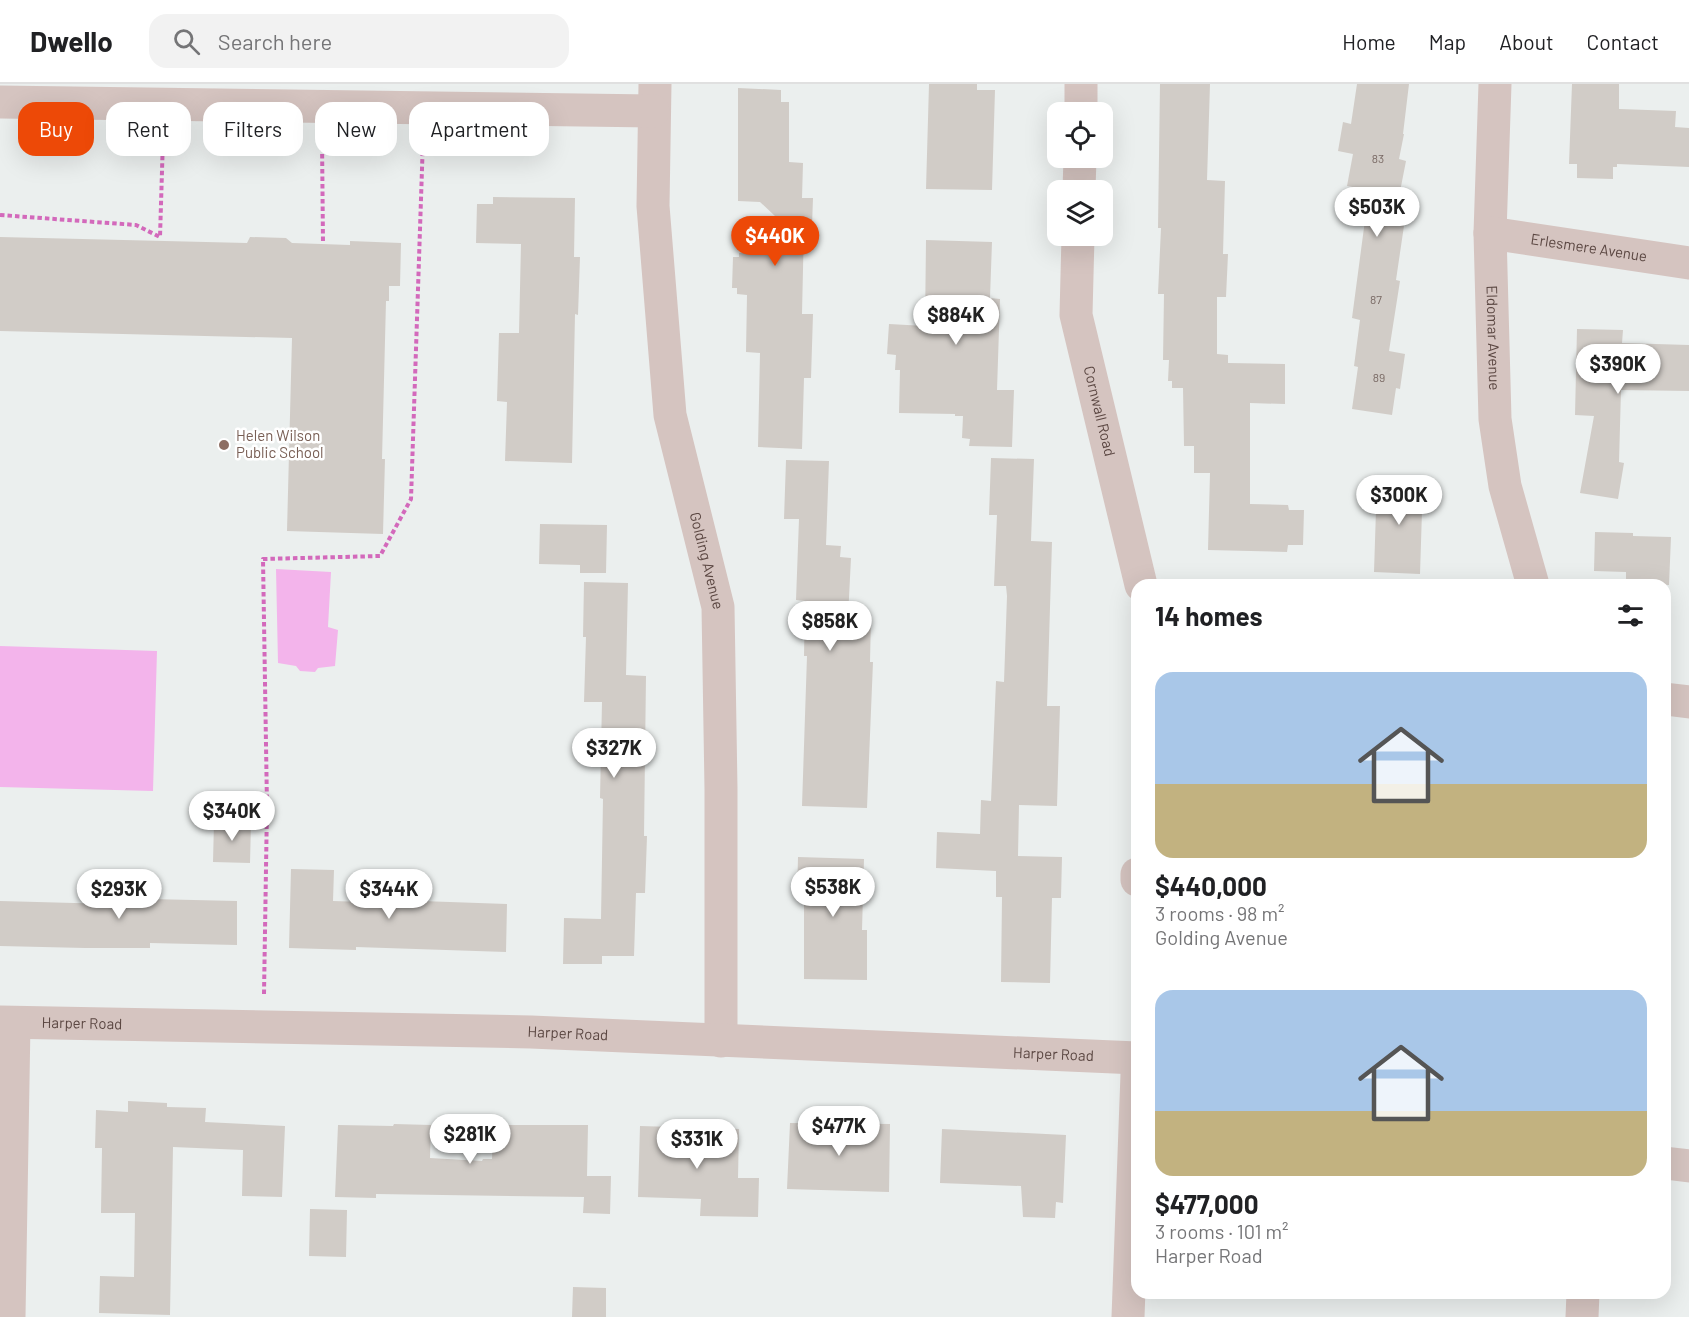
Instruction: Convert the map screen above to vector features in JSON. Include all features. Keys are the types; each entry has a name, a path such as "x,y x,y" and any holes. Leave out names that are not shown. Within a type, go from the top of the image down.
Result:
{"street":[{"path":"1081,84 1081,102"},
{"name":"Eldomar Avenue","path":"1495,84 1490,233 1495,419 1505,486 1531,579"},
{"path":"397,106 654,97"},
{"name":"Golding Avenue","path":"654,97 653,206 670,415 718,607 722,789 721,1041"},
{"path":"0,102 106,104"},
{"path":"191,106 315,108"},
{"name":"Erlesmere Avenue","path":"1490,233 1689,263"},
{"name":"Cornwall Road","path":"1078,246 1076,315 1140,579"},
{"path":"1671,700 1689,702"},
{"path":"7,1023 9,1317"},
{"name":"Harper Road","path":"7,1023 531,1032 1131,1058"},
{"path":"1671,1164 1689,1166"},
{"path":"1128,1317 1131,1236"},
{"path":"1582,1317 1583,1299"}],"path":[{"path":"0,215 136,225 160,237 162,156"},
{"path":"322,156 323,243"},
{"path":"266,1028 263,979 267,807 263,559 380,556 411,499 422,156"}],"shaded area":[{"path":"276,569 331,572 328,627 338,630 335,666 318,668 315,672 300,671 296,666 278,663"},
{"path":"0,646 157,651 153,791 0,787"}],"building":[{"path":"929,84 977,84 977,90 995,90 992,190 926,189"},
{"path":"1160,84 1210,84 1207,180 1225,181 1223,254 1228,254 1226,297 1217,297 1217,354 1228,355 1228,363 1285,364 1285,404 1250,403 1250,504 1288,505 1289,510 1304,510 1303,545 1288,545 1287,552 1208,550 1210,473 1194,473 1194,446 1184,446 1183,388 1172,388 1172,381 1168,381 1169,360 1163,360 1164,294 1158,294 1161,228 1158,228"},
{"path":"1357,84 1409,84 1399,159 1406,161 1395,217 1405,219 1396,280 1400,281 1389,351 1405,354 1400,389 1396,388 1392,415 1352,409 1358,367 1354,366 1360,320 1352,318 1369,190 1347,186 1353,154 1338,151 1343,122 1351,124"},
{"path":"1572,84 1619,84 1619,109 1676,111 1675,127 1689,128 1689,167 1617,164 1617,167 1613,167 1613,179 1577,178 1577,164 1569,164"},
{"path":"738,88 781,90 781,102 789,102 789,162 803,163 802,198 813,198 812,226 804,225 802,314 813,314 811,378 804,378 802,449 758,447 760,353 746,352 747,295 737,294 737,288 732,288 733,257 739,257 739,253 773,253 775,216 760,202 738,201"},
{"path":"493,197 575,198 574,257 580,257 578,315 575,314 572,463 505,461 507,402 497,401 499,333 519,333 521,244 476,243 477,204 493,204"},
{"path":"0,237 247,243 250,237 286,238 292,243 350,245 350,241 401,243 400,286 389,286 389,301 386,301 382,459 385,459 383,534 287,531 292,338 0,331"},
{"path":"926,240 992,242 990,298 1000,299 997,390 1014,390 1012,447 969,446 970,439 962,438 963,416 899,413 900,370 895,370 896,355 887,354 889,324 925,326"},
{"path":"1577,329 1623,330 1622,343 1689,345 1689,391 1621,390 1619,462 1624,463 1618,499 1580,493 1594,416 1575,415"},
{"path":"991,458 1034,459 1031,541 1052,542 1047,706 1060,706 1057,806 1019,805 1018,856 1062,857 1061,898 1052,898 1050,983 1001,982 1002,897 996,897 996,871 936,868 937,832 980,834 981,800 991,801 996,681 1004,682 1007,596 1006,586 994,586 997,515 989,515"},
{"path":"786,460 829,461 826,545 841,546 840,557 851,558 848,617 871,617 870,662 873,662 867,808 802,806 807,656 804,656 805,601 796,600 799,519 784,519"},
{"path":"1377,479 1423,480 1420,574 1374,572"},
{"path":"540,524 607,525 606,573 580,573 580,565 539,564"},
{"path":"1595,532 1671,537 1669,579 1626,579 1626,572 1594,571"},
{"path":"584,582 628,583 626,675 646,676 645,893 636,893 634,956 602,956 602,964 563,964 564,918 601,919 602,702 584,702 586,637 583,637"},
{"path":"214,822 251,822 250,863 213,862"},
{"path":"798,857 864,859 862,930 867,930 867,980 804,979 804,899 797,898"},
{"path":"291,869 334,870 333,901 395,903 396,882 422,883 421,901 507,904 506,952 356,947 356,950 289,948"},
{"path":"111,874 151,874 150,899 237,901 237,945 150,943 150,948 0,946 0,901 111,904"},
{"path":"128,1101 167,1103 167,1107 206,1108 205,1122 285,1126 282,1197 242,1196 243,1150 173,1147 170,1315 99,1313 100,1276 134,1277 135,1213 101,1213 102,1148 95,1148 96,1110 128,1112"},
{"path":"790,1123 890,1124 889,1192 787,1189"},
{"path":"394,1124 431,1125 430,1158 482,1161 492,1159 493,1125 588,1125 587,1176 611,1176 610,1214 583,1213 584,1197 376,1194 376,1198 335,1197 338,1125 393,1126"},
{"path":"640,1126 739,1129 738,1178 759,1178 758,1217 700,1216 701,1199 638,1197"},
{"path":"942,1129 1066,1135 1063,1203 1056,1202 1055,1218 1023,1217 1021,1186 940,1183"},
{"path":"310,1209 347,1210 346,1257 309,1256"},
{"path":"573,1287 606,1288 606,1317 572,1317"}],"place":[{"name":"Helen Wilson Public School","path":"224,445"}]}
